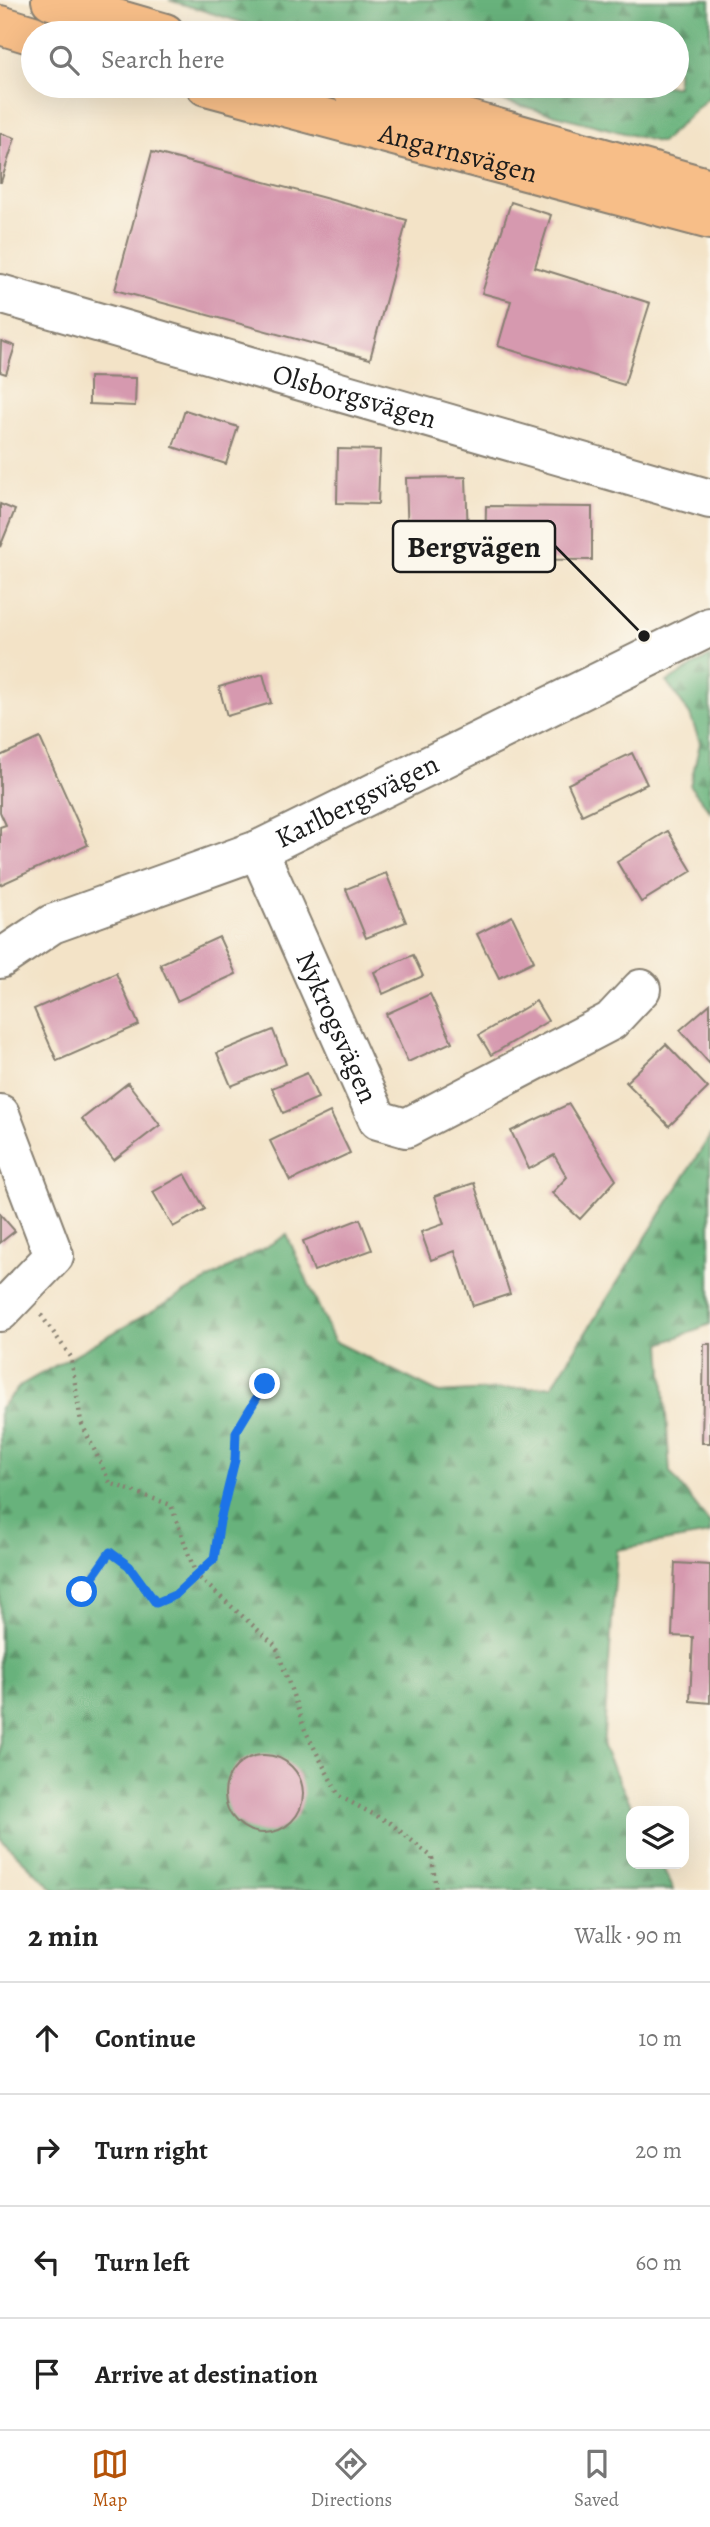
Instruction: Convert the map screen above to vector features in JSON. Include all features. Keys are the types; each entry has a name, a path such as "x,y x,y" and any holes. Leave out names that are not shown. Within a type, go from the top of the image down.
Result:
{"main road":[{"path":"51,0 124,21"},
{"path":"0,25 21,31"},
{"name":"Angarnsvägen","path":"251,98 710,220"},
{"name":"Angarnsvägen","path":"391,98 710,188"}],"street":[{"name":"Olsborgsvägen","path":"0,294 710,499"},
{"name":"Karlbergsvägen","path":"0,959 52,924 258,850 710,627"},
{"name":"Nykrogsvägen","path":"258,850 378,1120 406,1128 611,1021 641,989"},
{"path":"0,1114 54,1256 11,1300"}],"path":[{"path":"11,1300 71,1357 81,1422 110,1483 171,1505 196,1575 276,1646 305,1730 339,1796 390,1823 432,1857 436,1890"},
{"path":"82,1592 110,1552 129,1566 156,1603 175,1595 214,1559 235,1460 236,1432 265,1384"}],"green space":[{"path":"169,0 710,0 710,96 661,143 492,98 689,98 689,21 237,21"},
{"path":"710,656 710,811 690,786 700,743 690,715 667,682"},
{"path":"710,1136 710,1324 661,1344 670,1472 710,1524 710,1534 617,1550 603,1748 632,1806 626,1806 626,1869 664,1869 674,1890 54,1890 0,1838 0,1408 21,1385 287,1235 334,1341 439,1393 552,1386"}],"building":[{"path":"0,133 15,138 1,182 0,182"},
{"path":"152,152 407,220 370,359 115,290"},
{"path":"511,202 551,215 535,267 650,303 624,385 498,346 511,301 482,293"},
{"path":"1,341 15,346 6,374 0,372"},
{"path":"89,377 136,378 135,406 89,404"},
{"path":"185,410 238,427 226,464 173,447"},
{"path":"338,449 380,450 378,504 337,503"},
{"path":"466,477 468,538 408,539 406,478"},
{"path":"0,504 15,510 0,547"},
{"path":"486,506 592,507 592,560 485,559"},
{"path":"263,674 271,703 227,716 219,687"},
{"path":"40,738 88,845 0,885 0,827 6,825 0,812 0,756"},
{"path":"632,753 647,784 582,815 568,784"},
{"path":"668,831 692,871 641,902 617,862"},
{"path":"386,873 406,922 366,938 346,889"},
{"path":"512,916 534,961 499,978 477,934"},
{"path":"219,937 236,974 177,1001 160,964"},
{"path":"413,955 423,976 383,994 374,972"},
{"path":"116,973 139,1025 57,1061 34,1009"},
{"path":"430,994 452,1042 408,1062 386,1014"},
{"path":"536,1001 548,1021 491,1055 479,1035"},
{"path":"710,1004 710,1064 680,1030"},
{"path":"273,1030 286,1064 231,1086 217,1053"},
{"path":"666,1044 708,1088 669,1126 626,1082"},
{"path":"307,1073 318,1098 283,1113 272,1088"},
{"path":"128,1083 160,1125 114,1160 82,1119"},
{"path":"569,1104 616,1180 580,1219 552,1193 567,1177 554,1155 529,1169 511,1131"},
{"path":"330,1112 350,1153 290,1181 270,1141"},
{"path":"185,1174 205,1209 173,1227 153,1192"},
{"path":"474,1183 510,1294 473,1306 455,1251 431,1260 421,1232 444,1224 435,1196"},
{"path":"0,1214 15,1231 0,1243"},
{"path":"360,1219 372,1250 314,1271 303,1241"},
{"path":"704,1344 710,1344 710,1443 702,1443"},
{"path":"675,1563 710,1565 710,1703 690,1701 693,1637 672,1636"},
{"path":"256,1755 272,1755 286,1761 297,1772 303,1786 303,1802 297,1816 286,1827 272,1833 256,1833 242,1827 231,1816 225,1802 225,1786 231,1772 242,1761"}],"place":[{"name":"Bergvägen","path":"644,636"}],"route":[{"path":"82,1592 110,1552 129,1566 156,1603 175,1595 214,1559 235,1460 236,1432 265,1384"}]}
